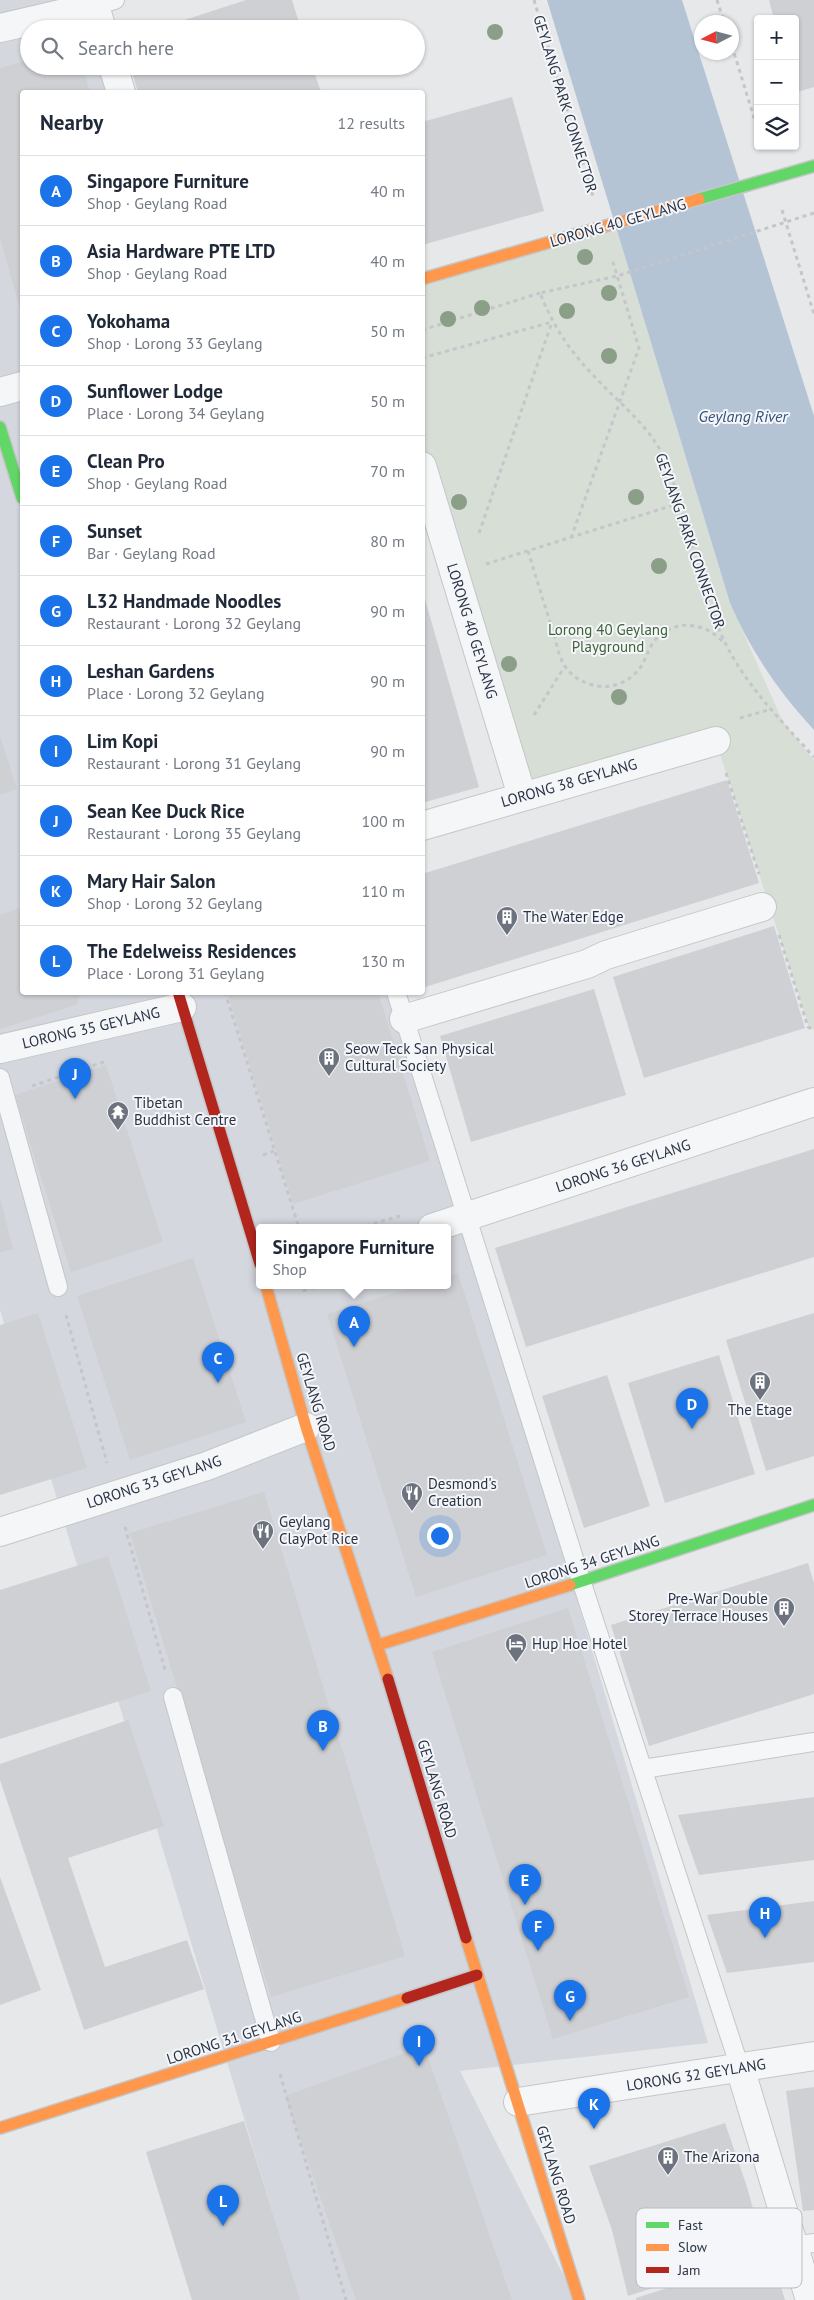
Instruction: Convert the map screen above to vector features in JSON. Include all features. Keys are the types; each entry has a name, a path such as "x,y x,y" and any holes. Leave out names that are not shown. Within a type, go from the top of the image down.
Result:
{"main road":[{"name":"LORONG 40 GEYLANG","path":"425,278 814,166"},
{"path":"0,427 20,492"},
{"path":"180,1000 256,1251"},
{"name":"GEYLANG ROAD","path":"267,1289 306,1427 378,1645 579,2300"},
{"name":"LORONG 34 GEYLANG","path":"378,1645 581,1582 814,1505"},
{"name":"LORONG 31 GEYLANG","path":"0,2128 478,1975"}],"street":[{"path":"43,20 102,9"},
{"path":"0,28 20,24"},
{"path":"117,75 121,90"},
{"path":"0,392 20,387"},
{"name":"LORONG 40 GEYLANG","path":"425,474 460,572 522,796"},
{"name":"LORONG 38 GEYLANG","path":"425,825 716,741"},
{"path":"404,1020 587,964 606,955 762,907"},
{"name":"LORONG 35 GEYLANG","path":"0,1049 180,1000"},
{"name":"LORONG 36 GEYLANG","path":"446,1224 814,1102"},
{"name":"LORONG 33 GEYLANG","path":"0,1532 207,1466 306,1427"},
{"name":"LORONG 32 GEYLANG","path":"518,2102 814,2056"},
{"path":"740,2068 791,2208"},
{"path":"804,2244 810,2300"}],"lane":[{"path":"397,995 581,1582 740,2068"},
{"path":"2,1087 58,1286"},
{"path":"173,1697 271,2042"},
{"path":"643,1769 814,1742"}],"path":[{"name":"GEYLANG PARK CONNECTOR","path":"534,0 594,200"},
{"path":"717,0 722,15"},
{"path":"736,60 754,118"},
{"path":"772,179 814,314"},
{"path":"425,329 540,293 617,276 814,213"},
{"path":"571,538 639,348 617,276"},
{"name":"GEYLANG PARK CONNECTOR","path":"540,293 552,321 579,360 620,402 658,447 666,463 680,503 713,614 727,647 750,685 814,757"},
{"path":"425,357 552,321"},
{"path":"460,572 552,321"},
{"path":"460,572 680,503"},
{"path":"528,551 562,660 578,680 602,687 620,684 640,668 649,648 658,636 678,626 693,625 704,628 714,633 727,647"},
{"path":"509,753 565,666"},
{"path":"226,995 298,1224"},
{"path":"2,1087 106,1062"},
{"path":"58,1286 173,1697"},
{"path":"271,2042 346,2300"}],"shaded area":[{"path":"0,0 105,0 111,20 20,20 20,75 127,75 131,90 20,90 20,995 399,995 708,2043 460,2071 576,2300 299,2300 0,1310"}],"green space":[{"name":"Lorong 40 Geylang Playground","path":"615,225 730,603 783,722 814,760 814,1030 809,1027 716,742 522,796 425,469 425,278"}],"water":[{"name":"Geylang River","path":"547,0 682,0 694,38 694,60 701,60 814,416 814,730 766,670 730,603"}],"building":[{"path":"246,0 292,0 298,20 185,20"},
{"path":"769,0 814,0 814,87 799,91 799,15 773,15"},
{"path":"20,62 20,75 85,75 89,90 20,90 20,308 0,239 0,68"},
{"path":"133,75 315,75 320,90 137,90"},
{"path":"512,97 544,211 425,244 425,121"},
{"path":"425,599 479,787 425,802"},
{"path":"0,736 17,789 0,795"},
{"name":"The Water Edge","path":"727,780 759,883 425,987 425,873"},
{"path":"20,908 20,995 81,995 76,1005 0,1029 0,915"},
{"path":"774,926 805,1028 644,1078 613,977"},
{"path":"594,989 626,1095 471,1142 440,1036"},
{"name":"Seow Teck San Physical Cultural Society","path":"228,995 379,995 430,1161 293,1204"},
{"path":"106,1065 163,1242 71,1272 15,1095"},
{"path":"814,1149 814,1257 526,1347 495,1248"},
{"path":"0,1197 13,1249 0,1252"},
{"path":"193,1258 246,1422 130,1460 77,1296"},
{"path":"458,1273 547,1555 416,1597 327,1314 407,1289 451,1289 451,1275"},
{"path":"38,1313 87,1468 0,1495 0,1325"},
{"path":"814,1313 814,1456 766,1471 726,1340"},
{"path":"719,1355 755,1474 665,1503 628,1383"},
{"path":"607,1375 650,1506 584,1528 542,1396"},
{"path":"264,1492 405,1956 271,1997 130,1533"},
{"path":"108,1556 151,1691 0,1739 0,1590"},
{"path":"808,1563 814,1583 814,1694 649,1746 611,1625"},
{"path":"568,1608 689,1997 553,2039 432,1652"},
{"path":"128,1720 164,1826 68,1858 105,1967 187,1940 204,1989 84,2030 0,1780 0,1764"},
{"path":"814,1797 814,1860 699,1875 678,1815"},
{"path":"0,1877 41,1990 0,2005"},
{"path":"814,1901 814,1962 727,1973 707,1915"},
{"path":"424,2046 512,2300 356,2300 285,2096"},
{"path":"814,2087 814,2210 803,2211 786,2091"},
{"path":"244,2121 300,2300 192,2300 146,2152"},
{"name":"The Arizona","path":"725,2123 753,2208 636,2208 636,2288 653,2288 628,2296 612,2230 589,2166"},
{"path":"667,2288 781,2288 785,2300 636,2300 636,2298"}],"traffic: fast":[{"path":"699,199 814,166"},
{"path":"0,427 20,492"},
{"path":"570,1585 814,1505"}],"traffic: slow":[{"path":"425,278 699,199"},
{"path":"267,1289 306,1427 388,1679"},
{"path":"378,1645 570,1585"},
{"path":"466,1938 579,2300"},
{"path":"0,2128 407,1998"}],"traffic: jam":[{"path":"179,995 256,1251"},
{"path":"388,1679 466,1938"},
{"path":"407,1998 477,1975"}],"place":[{"name":"The Water Edge","path":"507,936"},
{"name":"Seow Teck San Physical Cultural Society","path":"329,1077"},
{"name":"Sean Kee Duck Rice","path":"75,1099"},
{"name":"Tibetan Buddhist Centre","path":"118,1131"},
{"name":"Singapore Furniture","path":"354,1347"},
{"name":"Yokohama","path":"218,1383"},
{"name":"The Etage","path":"760,1401"},
{"name":"Sunflower Lodge","path":"692,1429"},
{"name":"Desmond's Creation","path":"412,1512"},
{"name":"Geylang ClayPot Rice","path":"263,1550"},
{"name":"Pre-War Double Storey Terrace Houses","path":"784,1627"},
{"name":"Hup Hoe Hotel","path":"516,1663"},
{"name":"Asia Hardware PTE LTD","path":"323,1751"},
{"name":"Clean Pro","path":"525,1905"},
{"name":"Leshan Gardens","path":"765,1938"},
{"name":"Sunset","path":"538,1951"},
{"name":"L32 Handmade Noodles","path":"570,2021"},
{"name":"Lim Kopi","path":"419,2066"},
{"name":"Mary Hair Salon","path":"594,2129"},
{"name":"The Arizona","path":"668,2176"},
{"name":"The Edelweiss Residences","path":"223,2226"}]}
